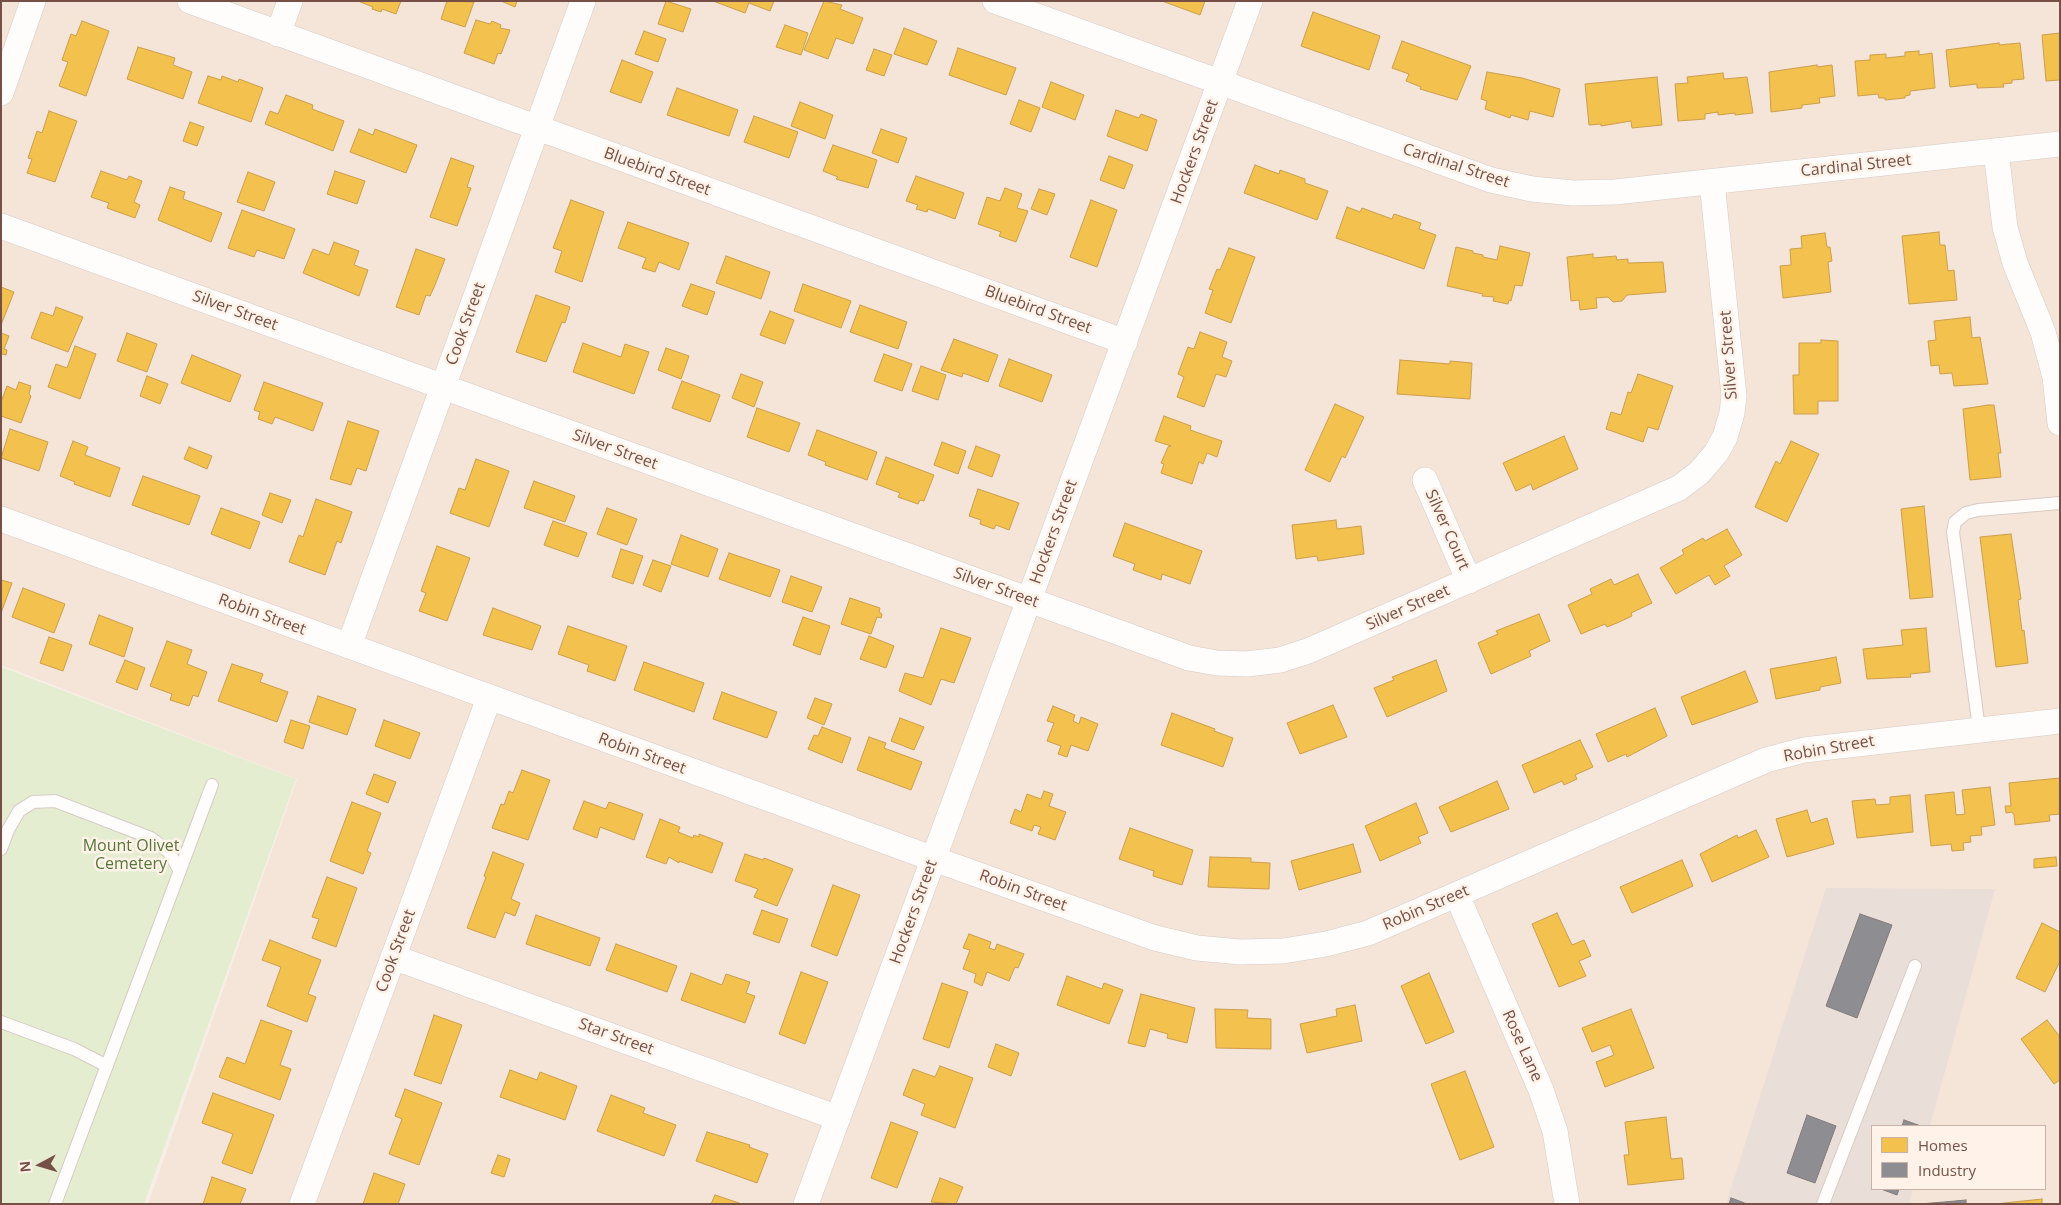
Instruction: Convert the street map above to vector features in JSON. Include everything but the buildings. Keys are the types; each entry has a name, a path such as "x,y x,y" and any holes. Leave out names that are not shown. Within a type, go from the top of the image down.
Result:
{"street":[{"path":"1,93 32,1"},
{"name":"Bluebird Street","path":"190,1 1125,342"},
{"path":"278,34 290,1"},
{"name":"Cook Street","path":"348,646 583,1"},
{"name":"Cardinal Street","path":"995,1 1490,180 1532,189 1573,193 1615,192 2060,144"},
{"name":"Hockers Street","path":"806,1204 1250,1"},
{"path":"1996,151 2005,227 2015,263 2044,332 2055,377 2060,423"},
{"name":"Silver Street","path":"1,226 1189,658 1217,663 1247,664 1280,660 1308,651 1679,488 1699,473 1716,453 1725,437 1732,413 1734,396 1712,182"},
{"name":"Silver Court","path":"1424,480 1469,581"},
{"name":"Robin Street","path":"1,520 934,860 1154,938 1197,948 1240,952 1283,951 1326,944 1368,933 1766,760 1804,750 1837,744 2060,721"},
{"name":"Cook Street","path":"302,1204 489,698"},
{"name":"Rose Lane","path":"1457,895 1541,1090 1555,1131 1567,1204"},
{"name":"Star Street","path":"393,957 838,1118"}],"lane":[{"path":"1979,729 1953,532 1955,522 1966,513 1978,510 2060,503"},
{"path":"55,1204 212,785"},
{"path":"1,849 8,830 19,811 33,802 55,802 150,838 169,852 180,871"},
{"path":"1823,1204 1915,966"},
{"path":"1,1022 74,1049 107,1066"}],"shaded area":[{"path":"1,1 2060,1 2060,1204 148,1204 297,779 1,665"},
{"path":"1826,888 1995,889 1930,1125 1871,1125 1871,1190 1913,1190 1909,1204 1726,1204"}],"green space":[{"name":"Mount Olivet Cemetery","path":"1,667 296,779 144,1204 1,1204"}]}
